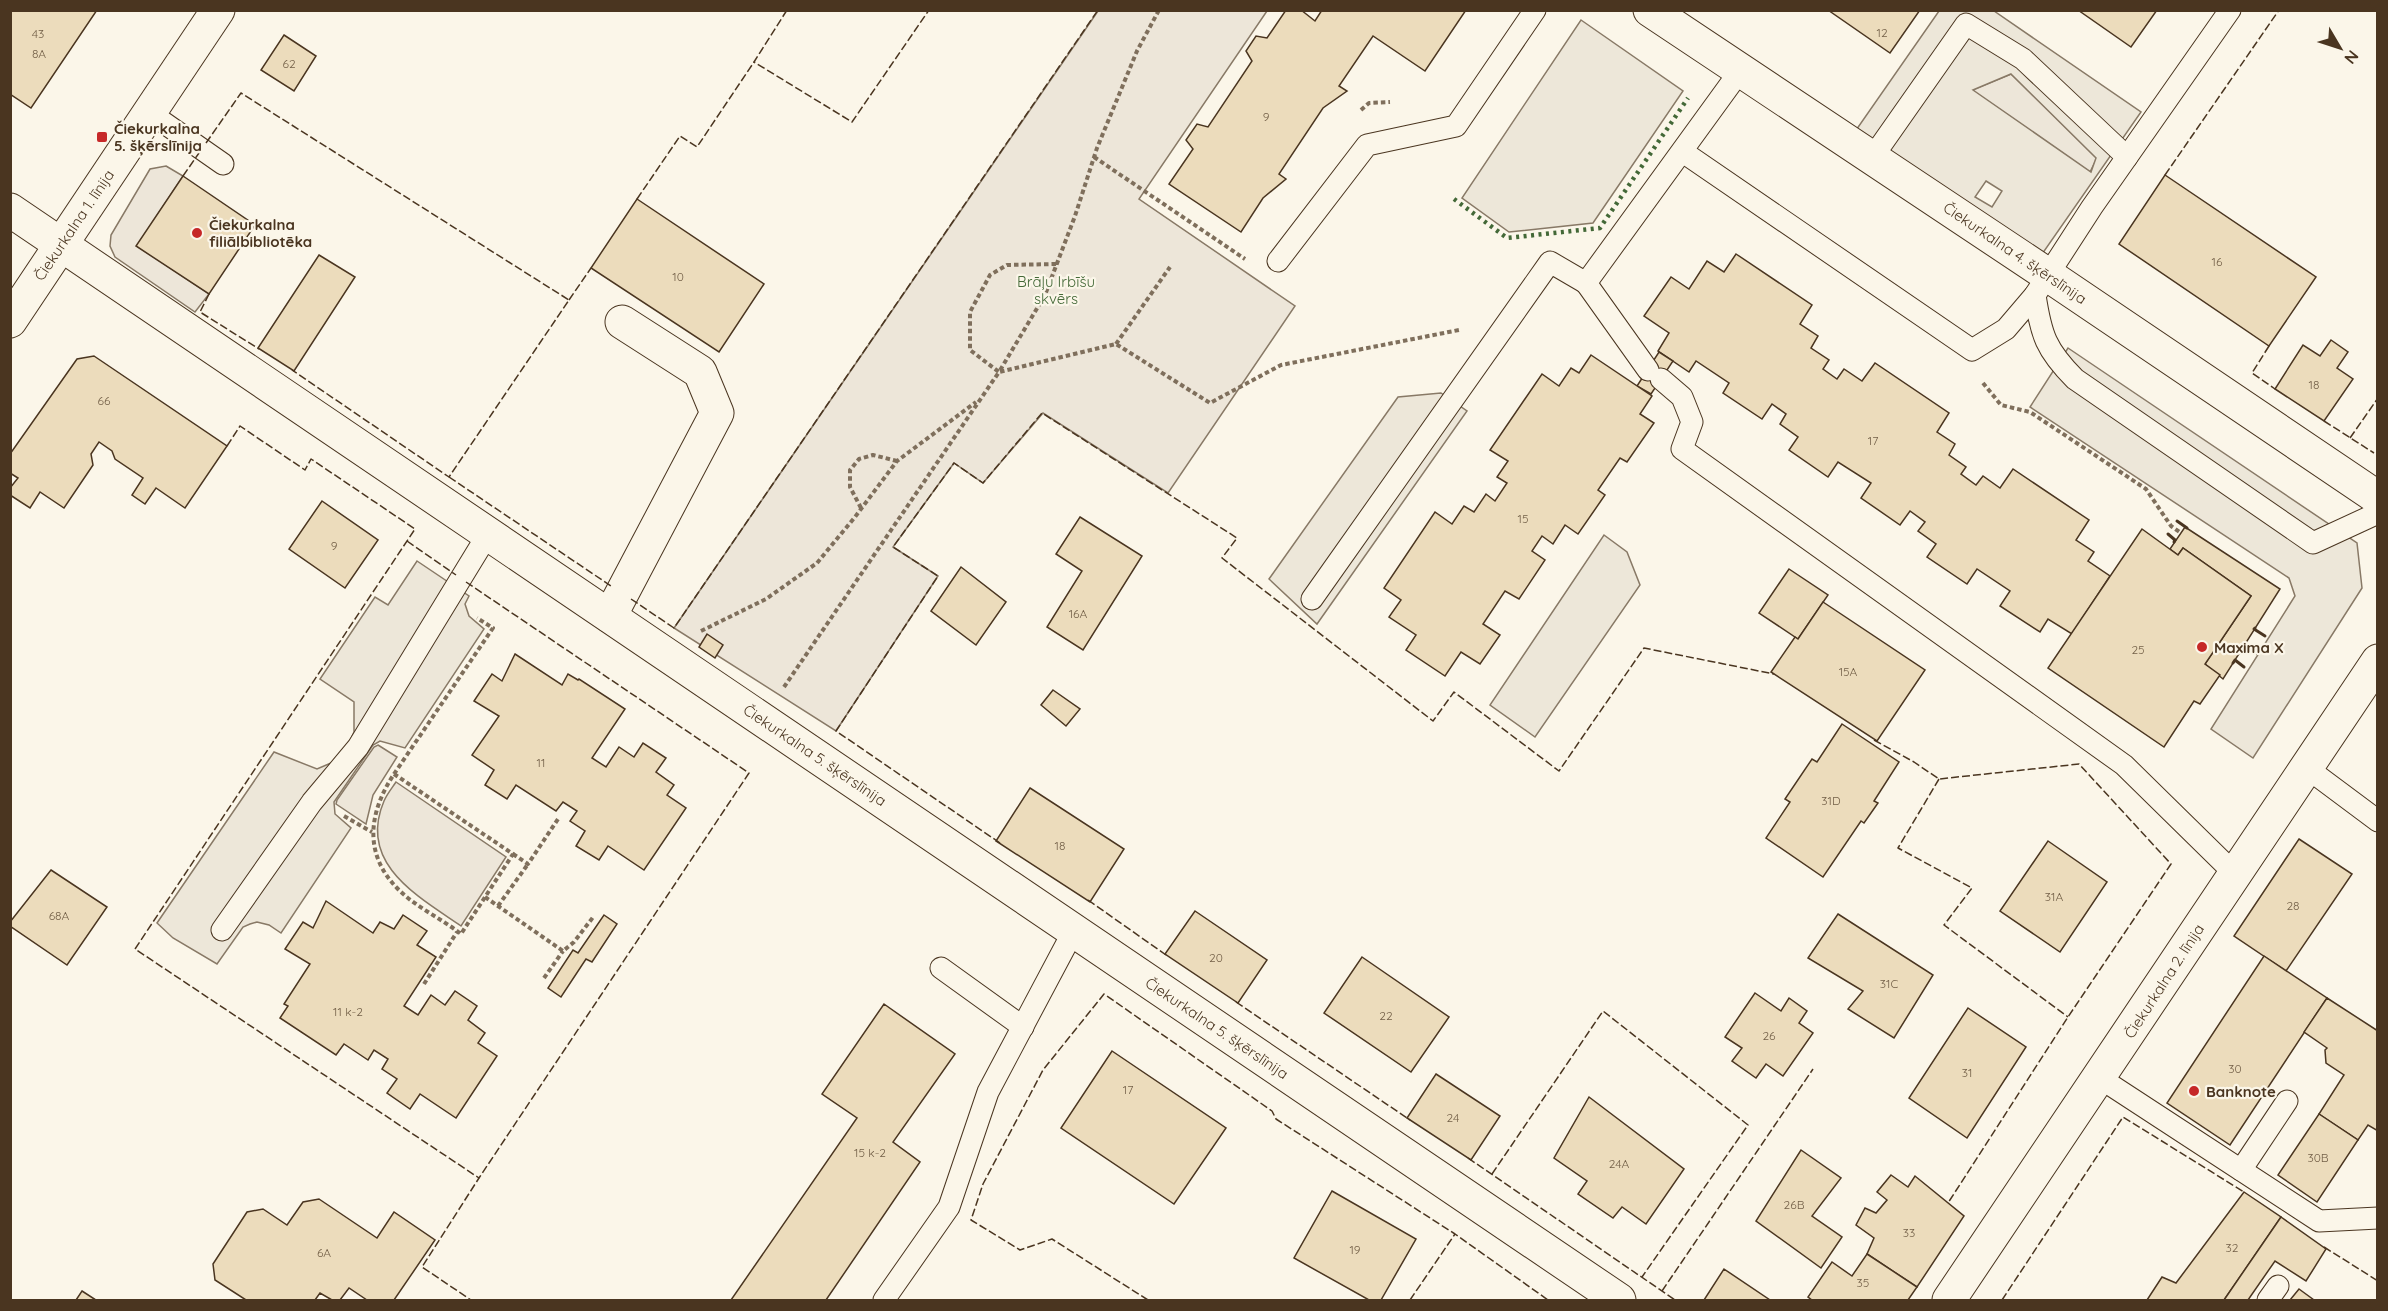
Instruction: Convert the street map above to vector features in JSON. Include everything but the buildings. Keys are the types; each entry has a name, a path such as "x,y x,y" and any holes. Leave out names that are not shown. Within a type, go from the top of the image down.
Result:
{"street":[{"name":"Čiekurkalna 1. līnija","path":"10,321 218,10"},
{"name":"Čiekurkalna 4. šķērslīnija","path":"1650,10 1872,158 2042,285 2378,498"},
{"name":"Čiekurkalna 5. šķērslīnija","path":"10,210 1619,1300"},
{"path":"610,616 717,413 700,372 622,322"},
{"name":"Čiekurkalna 2. līnija","path":"1949,1300 2378,661"}],"lane":[{"path":"1278,261 1367,145 1456,126 1535,10"},
{"path":"1683,152 1972,350 2006,329 2042,285 2127,157 2230,10"},
{"path":"1872,158 1966,24 2023,59 2127,157"},
{"path":"1586,283 1683,152 1740,70"},
{"path":"150,112 223,164"},
{"path":"1312,599 1550,262 1586,283 1654,375 1682,397 1692,422 1682,449 2124,765 2235,874"},
{"path":"2042,285 2040,330 2058,362 2075,379 2313,543 2378,513"},
{"path":"222,930 312,802 358,747 488,534"},
{"path":"2307,768 2378,821"},
{"path":"884,1300 949,1207 988,1092 1074,930"},
{"path":"941,968 1023,1027"},
{"path":"2100,1078 2319,1221 2378,1218"},
{"path":"2241,1170 2287,1101"}],"path":[{"path":"762,720 999,372 1045,295 1075,216 1094,157 1137,51 1160,10"},
{"path":"1356,114 1369,103 1398,101"},
{"path":"1094,157 1253,265"},
{"path":"999,372 970,350 970,312 990,276 1007,265 1056,264"},
{"path":"999,372 1116,344 1170,267"},
{"path":"1116,344 1210,403 1281,365 1467,328 1497,337"},
{"path":"1972,350 1983,382 2001,405 2030,412 2146,489 2171,526 2181,533"},
{"path":"703,628 766,599 817,563 897,461 979,399"},
{"path":"861,508 850,487 850,470 859,459 873,455 897,461"},
{"path":"471,611 477,618 493,628 394,774 377,806 372,832 376,854 385,874 397,888 460,934 513,854"},
{"path":"2244,645 2259,654"},
{"path":"394,774 528,864"},
{"path":"498,906 558,819"},
{"path":"485,897 563,951"},
{"path":"544,978 563,951 574,942 594,916"},
{"path":"424,984 457,932"}],"green space":[{"name":"Brāļu Irbīšu skvērs","path":"1098,11 1267,11 1139,199 1295,306 1168,493 1043,413 983,483 954,463 893,547 938,576 836,731 674,628"},
{"path":"2011,74 2097,158 2090,172 1972,90"},
{"path":"166,166 183,176 137,246 209,294 195,312 115,257 110,246 111,235 150,169"},
{"path":"378,745 397,757 373,795 366,824 336,804 374,747"},
{"path":"396,782 506,857 461,926 411,890 385,861 379,843 378,823 384,801"}],"shaded area":[{"path":"1939,11 1994,11 2141,112 2040,257 1854,133","holes":["2011,74 2096,158 2091,172 1973,90","1986,181 2002,191 1992,207 1975,197"]},
{"path":"1581,20 1683,91 1593,223 1509,232 1462,198"},
{"path":"2068,348 2357,543 2362,588 2253,758 2211,729 2295,596 2289,578 2030,407"},
{"path":"1441,393 1467,411 1317,624 1269,579 1398,397"},
{"path":"1604,535 1627,552 1640,585 1535,737 1490,705"},
{"path":"417,561 469,596 465,604 469,616 484,629 405,748 380,741 373,745 334,802 335,814 351,828 281,933 269,925 257,922 243,927 217,964 173,938 157,923 274,752 317,769 331,763 348,745 354,732 354,702 320,679 375,597 388,605"}],"hedge":[{"path":"1454,199 1507,238 1600,228 1688,98"}],"fence":[{"path":"787,10 754,62 852,122 929,10"},
{"path":"631,599 674,628 1098,10"},
{"path":"2165,175 2279,10"},
{"path":"637,199 680,136 697,147 754,62"},
{"path":"206,143 241,93 569,300 449,477 292,370"},
{"path":"183,176 199,153"},
{"path":"569,300 591,268"},
{"path":"209,294 200,312 259,349"},
{"path":"2269,346 2252,373 2275,389"},
{"path":"2350,438 2378,398"},
{"path":"1000,843 836,731 938,576 893,547 954,463 983,483 1042,413 1237,538 1222,558 1433,721 1454,692 1559,771 1644,648 1774,674"},
{"path":"2324,421 2374,453"},
{"path":"227,446 240,426 305,470 311,459 415,529 135,949 479,1178 422,1267 471,1300"},
{"path":"449,477 611,586"},
{"path":"407,541 456,575"},
{"path":"466,582 749,773 479,1178"},
{"path":"1874,740 1939,779 2079,764 2171,864 2068,1017 1948,1203"},
{"path":"1939,779 1898,848 1972,888 1944,925 2068,1017"},
{"path":"1088,900 1166,955"},
{"path":"1148,1300 1052,1239 1020,1250 971,1220 983,1184 1043,1070 1104,994 1272,1111 1276,1119 1455,1234 1548,1300"},
{"path":"1236,1002 1410,1120"},
{"path":"1492,1174 1603,1011 1748,1125 1642,1277"},
{"path":"1662,1291 1813,1069"},
{"path":"2002,1300 2123,1117 2244,1192"},
{"path":"1468,1158 1675,1300"},
{"path":"1410,1300 1455,1234"},
{"path":"2324,1247 2378,1281"}],"wall":[{"path":"2177,521 2187,528"},
{"path":"2168,534 2175,540 2174,542"},
{"path":"2255,628 2265,636"},
{"path":"2233,663 2235,660 2244,667"}],"place":[{"name":"Čiekurkalna 5. šķērslīnija","path":"102,137"},
{"name":"Čiekurkalna filiālbibliotēka","path":"197,233"},
{"name":"Maxima X","path":"2202,647"},
{"name":"Banknote","path":"2194,1091"}]}
